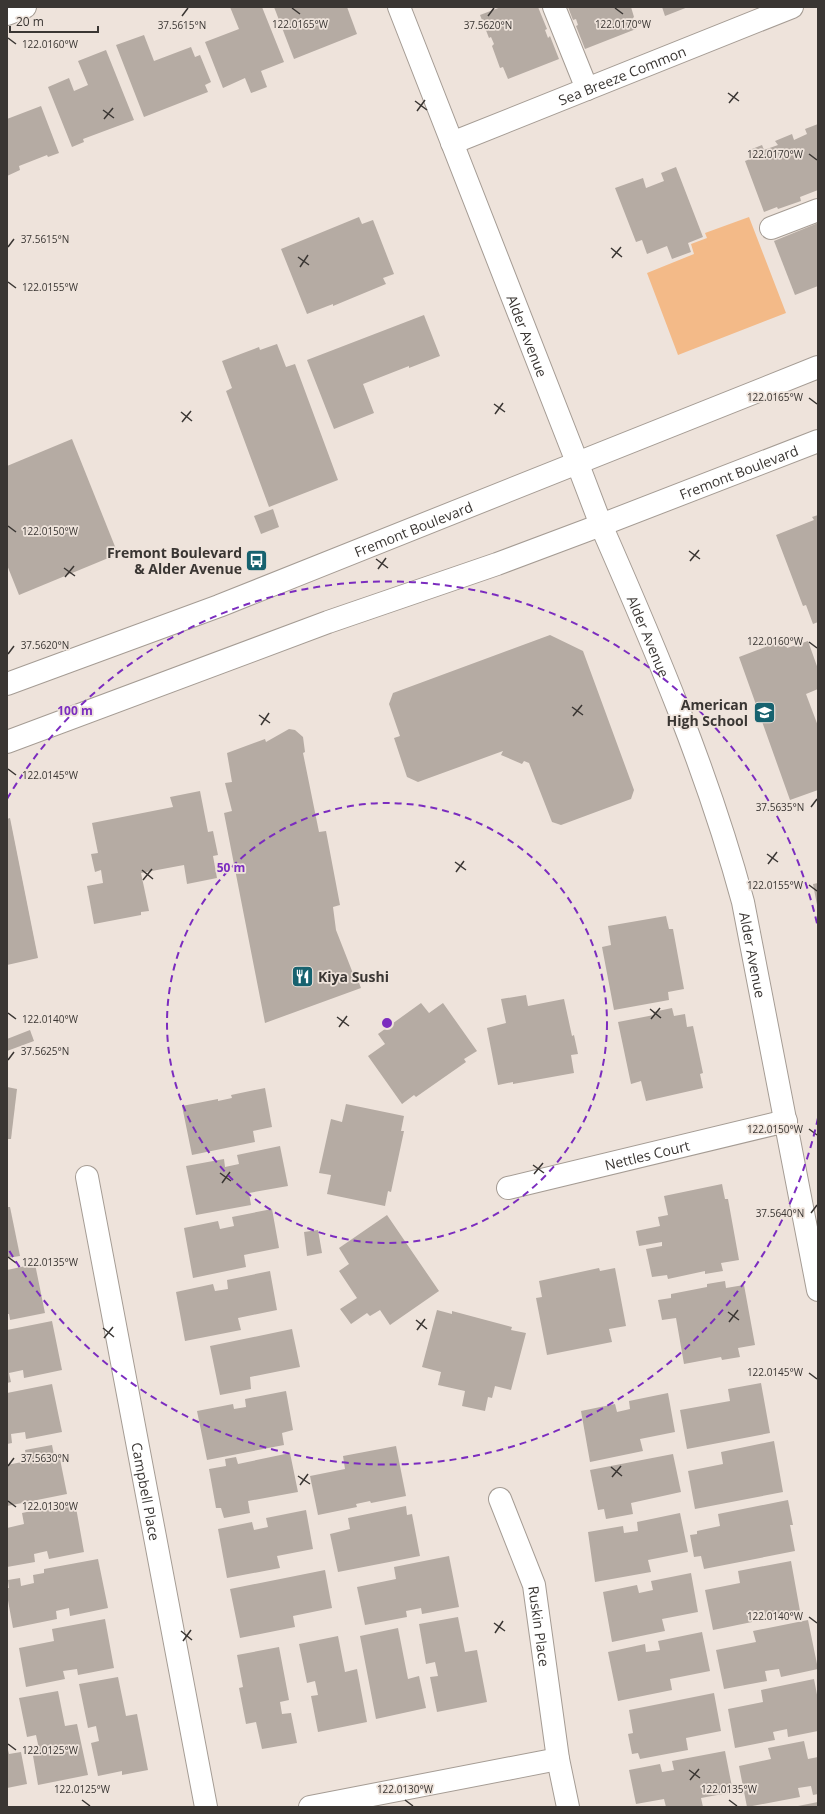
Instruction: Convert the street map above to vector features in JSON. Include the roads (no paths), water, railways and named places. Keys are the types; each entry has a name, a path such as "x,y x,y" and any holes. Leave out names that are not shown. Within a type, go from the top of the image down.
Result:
{"street":[{"path":"7,14 25,7"},
{"name":"Alder Avenue","path":"399,7 601,526 692,743 728,848 743,902 818,1290"},
{"path":"554,7 588,89"},
{"name":"Sea Breeze Common","path":"452,143 792,7"},
{"path":"771,228 818,210"},
{"name":"Fremont Boulevard","path":"7,684 219,606 818,367"},
{"name":"Fremont Boulevard","path":"7,742 328,622 497,564 601,526 818,441"},
{"name":"Nettles Court","path":"508,1188 786,1121"},
{"name":"Campbell Place","path":"87,1177 206,1807"},
{"name":"Ruskin Place","path":"500,1499 534,1585 558,1759 568,1807"},
{"path":"310,1807 558,1759"}],"place":[{"name":"Fremont Boulevard & Alder Avenue","path":"257,560"},
{"name":"American High School","path":"764,712"},
{"name":"Kiya Sushi","path":"303,976"}]}
